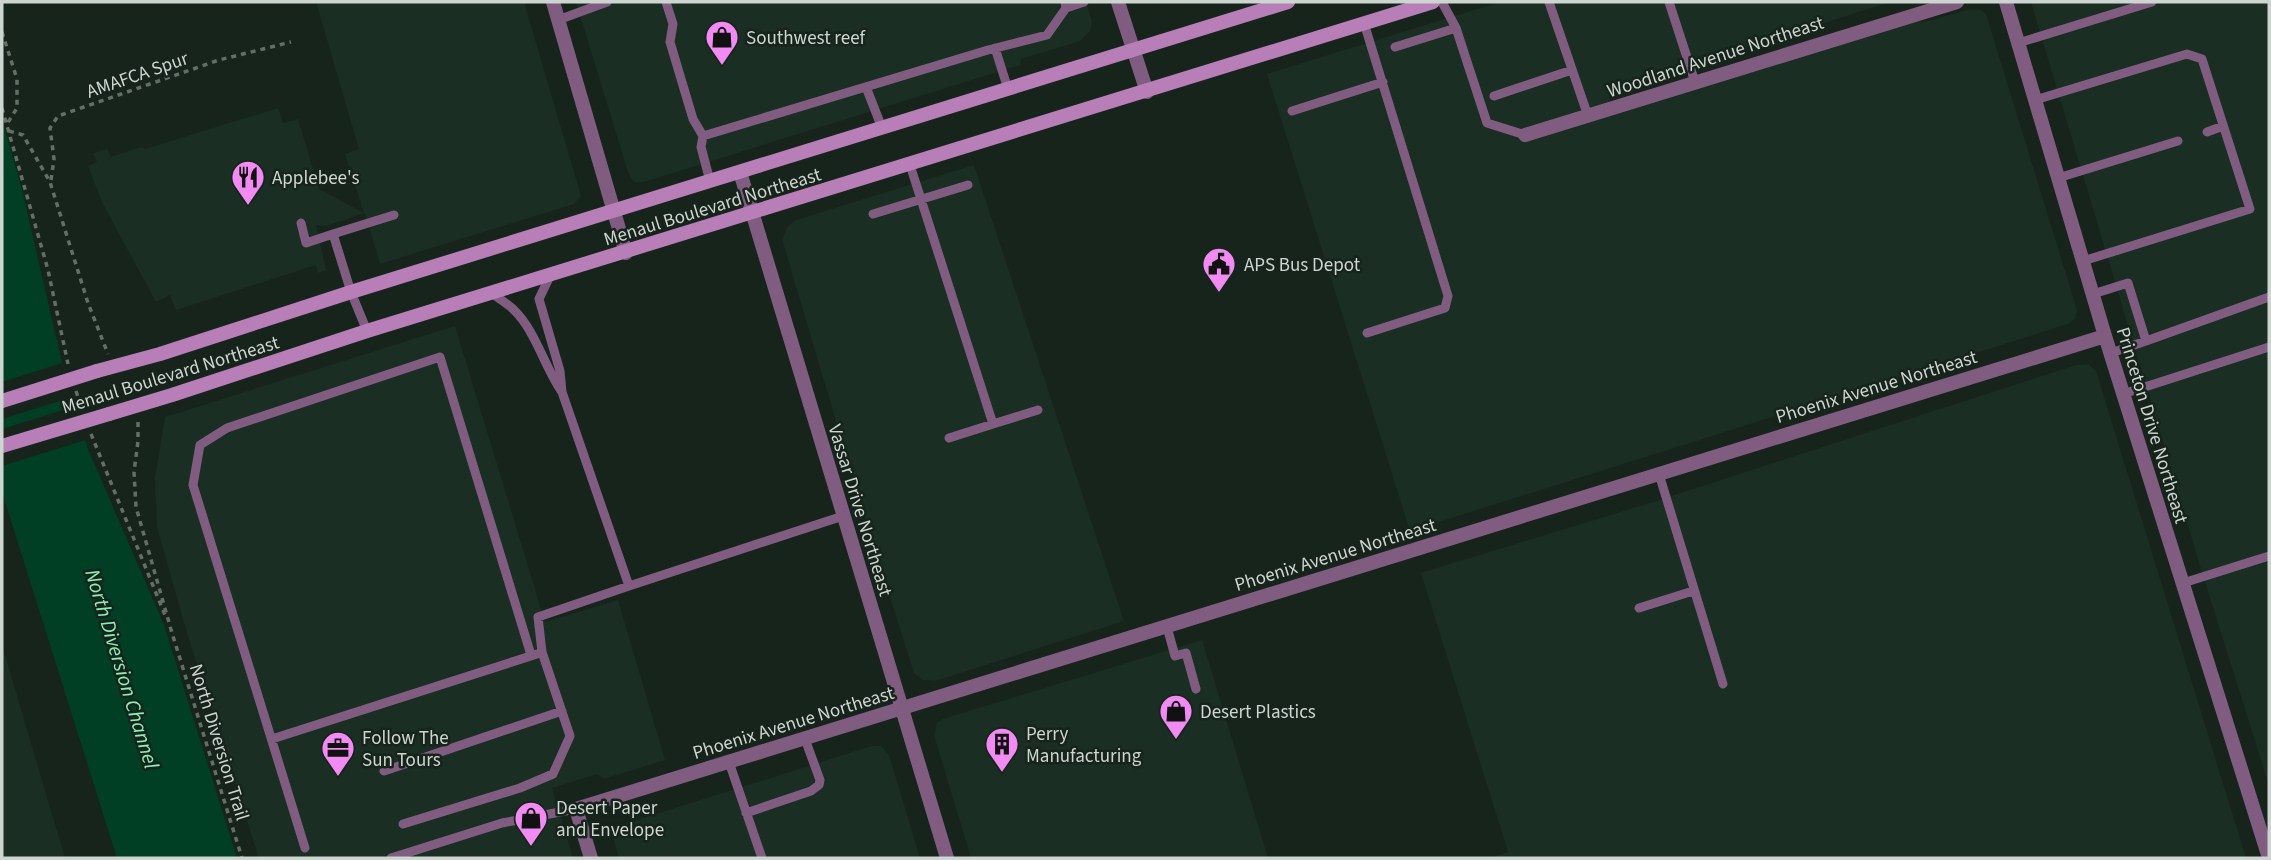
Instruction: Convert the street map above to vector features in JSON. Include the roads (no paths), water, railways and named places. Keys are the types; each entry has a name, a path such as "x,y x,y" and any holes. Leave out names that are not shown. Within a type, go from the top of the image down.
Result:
{"main road":[{"name":"Menaul Boulevard Northeast","path":"2,401 1287,2"},
{"name":"Menaul Boulevard Northeast","path":"2,446 1433,2"}],"street":[{"path":"553,2 626,253"},
{"path":"1118,2 1147,92"},
{"name":"Woodland Avenue Northeast","path":"1525,135 1957,2"},
{"name":"Princeton Drive Northeast","path":"2006,2 2105,336 2269,858"},
{"name":"Vassar Drive Northeast","path":"740,172 947,858"},
{"name":"Phoenix Avenue Northeast","path":"576,809 2105,336"},
{"path":"576,809 591,858"}],"lane":[{"path":"558,20 594,4 607,2"},
{"path":"666,2 673,24 670,42 693,119 703,136 701,147 710,181"},
{"path":"703,136 995,48 1047,35 1065,5 1084,2"},
{"path":"1442,2 1456,28 1487,123 1525,135"},
{"path":"1549,2 1588,116"},
{"path":"1669,2 1695,82"},
{"path":"2018,43 2152,2"},
{"path":"1364,23 1447,296 1445,308 1367,333"},
{"path":"1395,47 1456,28"},
{"path":"995,48 1009,89"},
{"path":"2035,100 2187,54 2195,55 2202,59 2250,209 2083,261"},
{"path":"1494,96 1572,70"},
{"path":"1292,111 1383,82"},
{"path":"866,86 882,128"},
{"path":"2207,132 2223,126"},
{"path":"2058,178 2178,141"},
{"path":"910,165 993,424"},
{"path":"873,214 968,185"},
{"path":"301,223 306,243 394,215"},
{"path":"333,234 351,292 367,331"},
{"path":"550,275 539,299 560,371 562,394"},
{"path":"2093,294 2127,283 2146,341"},
{"path":"492,293 515,310 562,394 629,586"},
{"path":"2111,353 2269,297"},
{"path":"2123,394 2269,347"},
{"path":"305,848 193,485 200,444 227,428 440,357 531,655"},
{"path":"949,438 1038,410"},
{"path":"1659,474 1723,684"},
{"path":"403,824 520,788 553,774 570,736 542,652 538,617 844,516"},
{"path":"2183,583 2269,556"},
{"path":"1639,608 1693,591"},
{"path":"1167,626 1173,656 1186,653 1196,689"},
{"path":"272,739 542,652"},
{"path":"384,771 562,711"},
{"path":"746,813 811,791 820,785 805,739"},
{"path":"729,762 762,858"},
{"path":"391,858 502,823 576,809"}],"water":[{"name":"North Diversion Channel","path":"2,120 21,186 62,362 88,449 164,625 237,858 117,858 2,492"}],"place":[{"name":"Southwest reef","path":"722,67"},
{"name":"Applebee's","path":"248,207"},
{"name":"APS Bus Depot","path":"1219,294"},
{"name":"Desert Plastics","path":"1176,741"},
{"name":"Perry Manufacturing","path":"1002,774"},
{"name":"Follow The Sun Tours","path":"338,778"},
{"name":"Desert Paper and Envelope","path":"531,848"}]}
